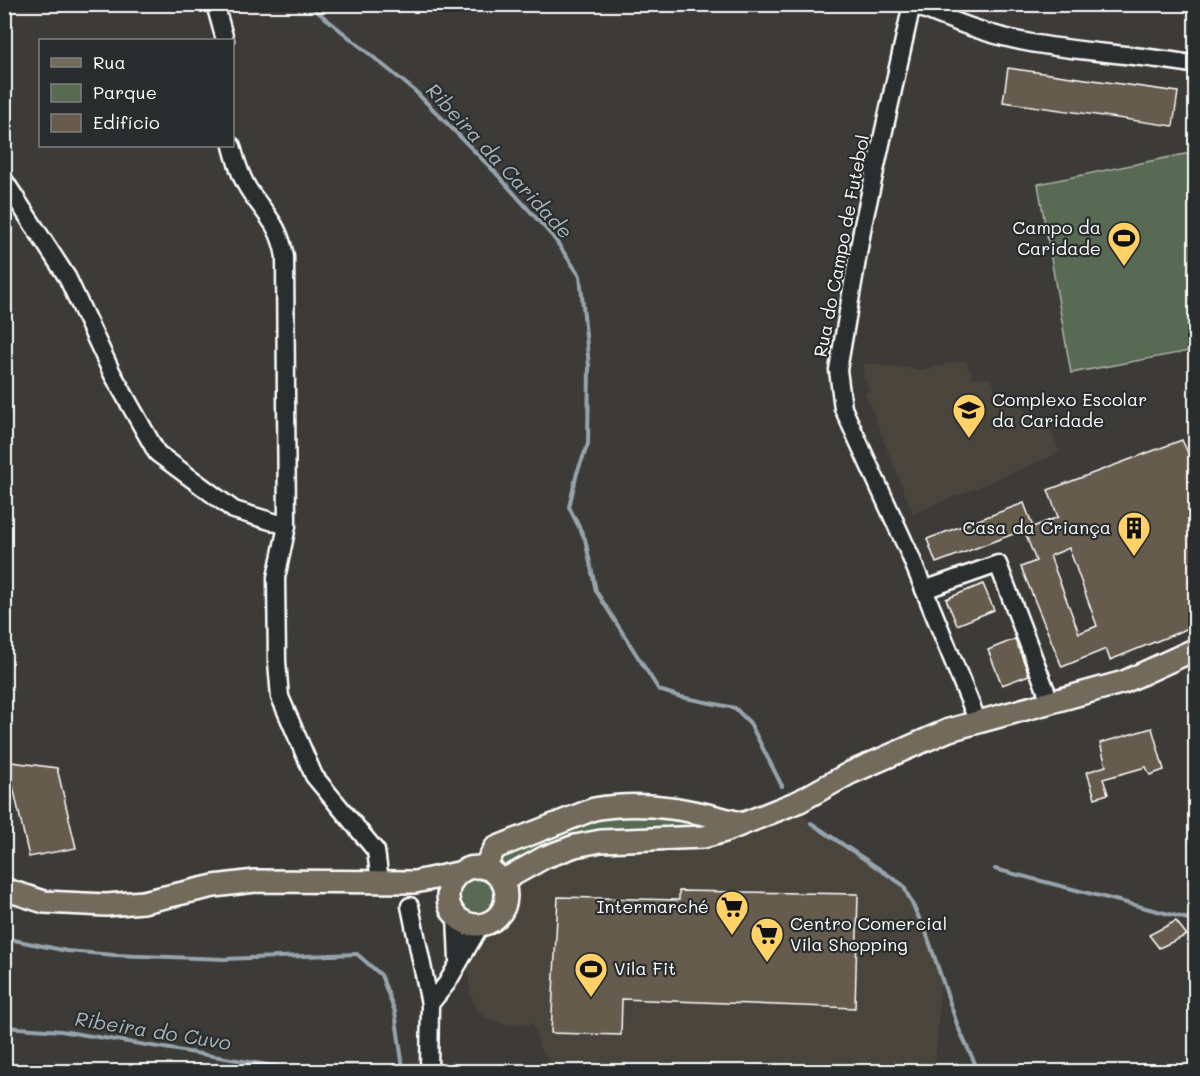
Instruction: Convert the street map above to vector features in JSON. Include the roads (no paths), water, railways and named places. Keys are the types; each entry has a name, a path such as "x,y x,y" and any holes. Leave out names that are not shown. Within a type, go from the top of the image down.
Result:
{"main road":[{"path":"502,880 544,857 574,846 601,840 704,837 800,801 850,773 915,744 978,722 1124,682 1196,650"},
{"path":"484,868 495,848 602,808 635,805 662,806 703,812 743,824"},
{"path":"4,889 44,902 106,905 143,902 214,886 255,881 415,882 458,873 466,868 484,868 495,873 502,880 506,899 498,916 481,924 463,921 415,882"},
{"path":"453,911 449,888 458,873"}],"street":[{"path":"215,4 225,39"},
{"path":"912,5 986,33 1025,42 1146,56 1196,65"},
{"name":"Rua do Campo de Futebol","path":"912,5 863,225 838,370 843,408 924,590 978,722"},
{"path":"232,147 237,165 249,191 281,236 285,257 287,526 276,578 277,662 280,697 314,776 376,851 380,881"},
{"path":"4,180 67,277 112,373 157,453 234,510 287,526"},
{"path":"924,590 998,564 1050,701"},
{"path":"410,906 430,1004 429,1065"},
{"path":"453,911 458,961"},
{"path":"430,1004 447,983 481,924"}],"waterway":[{"name":"Ribeira da Caridade","path":"308,4 415,91 494,171 554,238 580,276 589,366 588,444 577,473 569,507 585,539 596,591 659,690 735,708 750,723 782,786"},
{"name":"Ribeira da Caridade","path":"811,823 903,885 926,932 958,1027 979,1072"},
{"path":"995,869 1196,921"},
{"path":"4,938 67,951 114,955 224,959 357,954 381,975 395,1012 403,1068"},
{"name":"Ribeira do Cuvo","path":"4,1027 61,1031 280,1067 424,1068"}],"place":[{"name":"Campo da Caridade","path":"1124,267"},
{"name":"Complexo Escolar da Caridade","path":"969,439"},
{"name":"Casa da Criança","path":"1134,557"},
{"name":"Intermarché","path":"732,936"},
{"name":"Centro Comercial Vila Shopping","path":"767,963"},
{"name":"Vila Fit","path":"591,998"}]}
